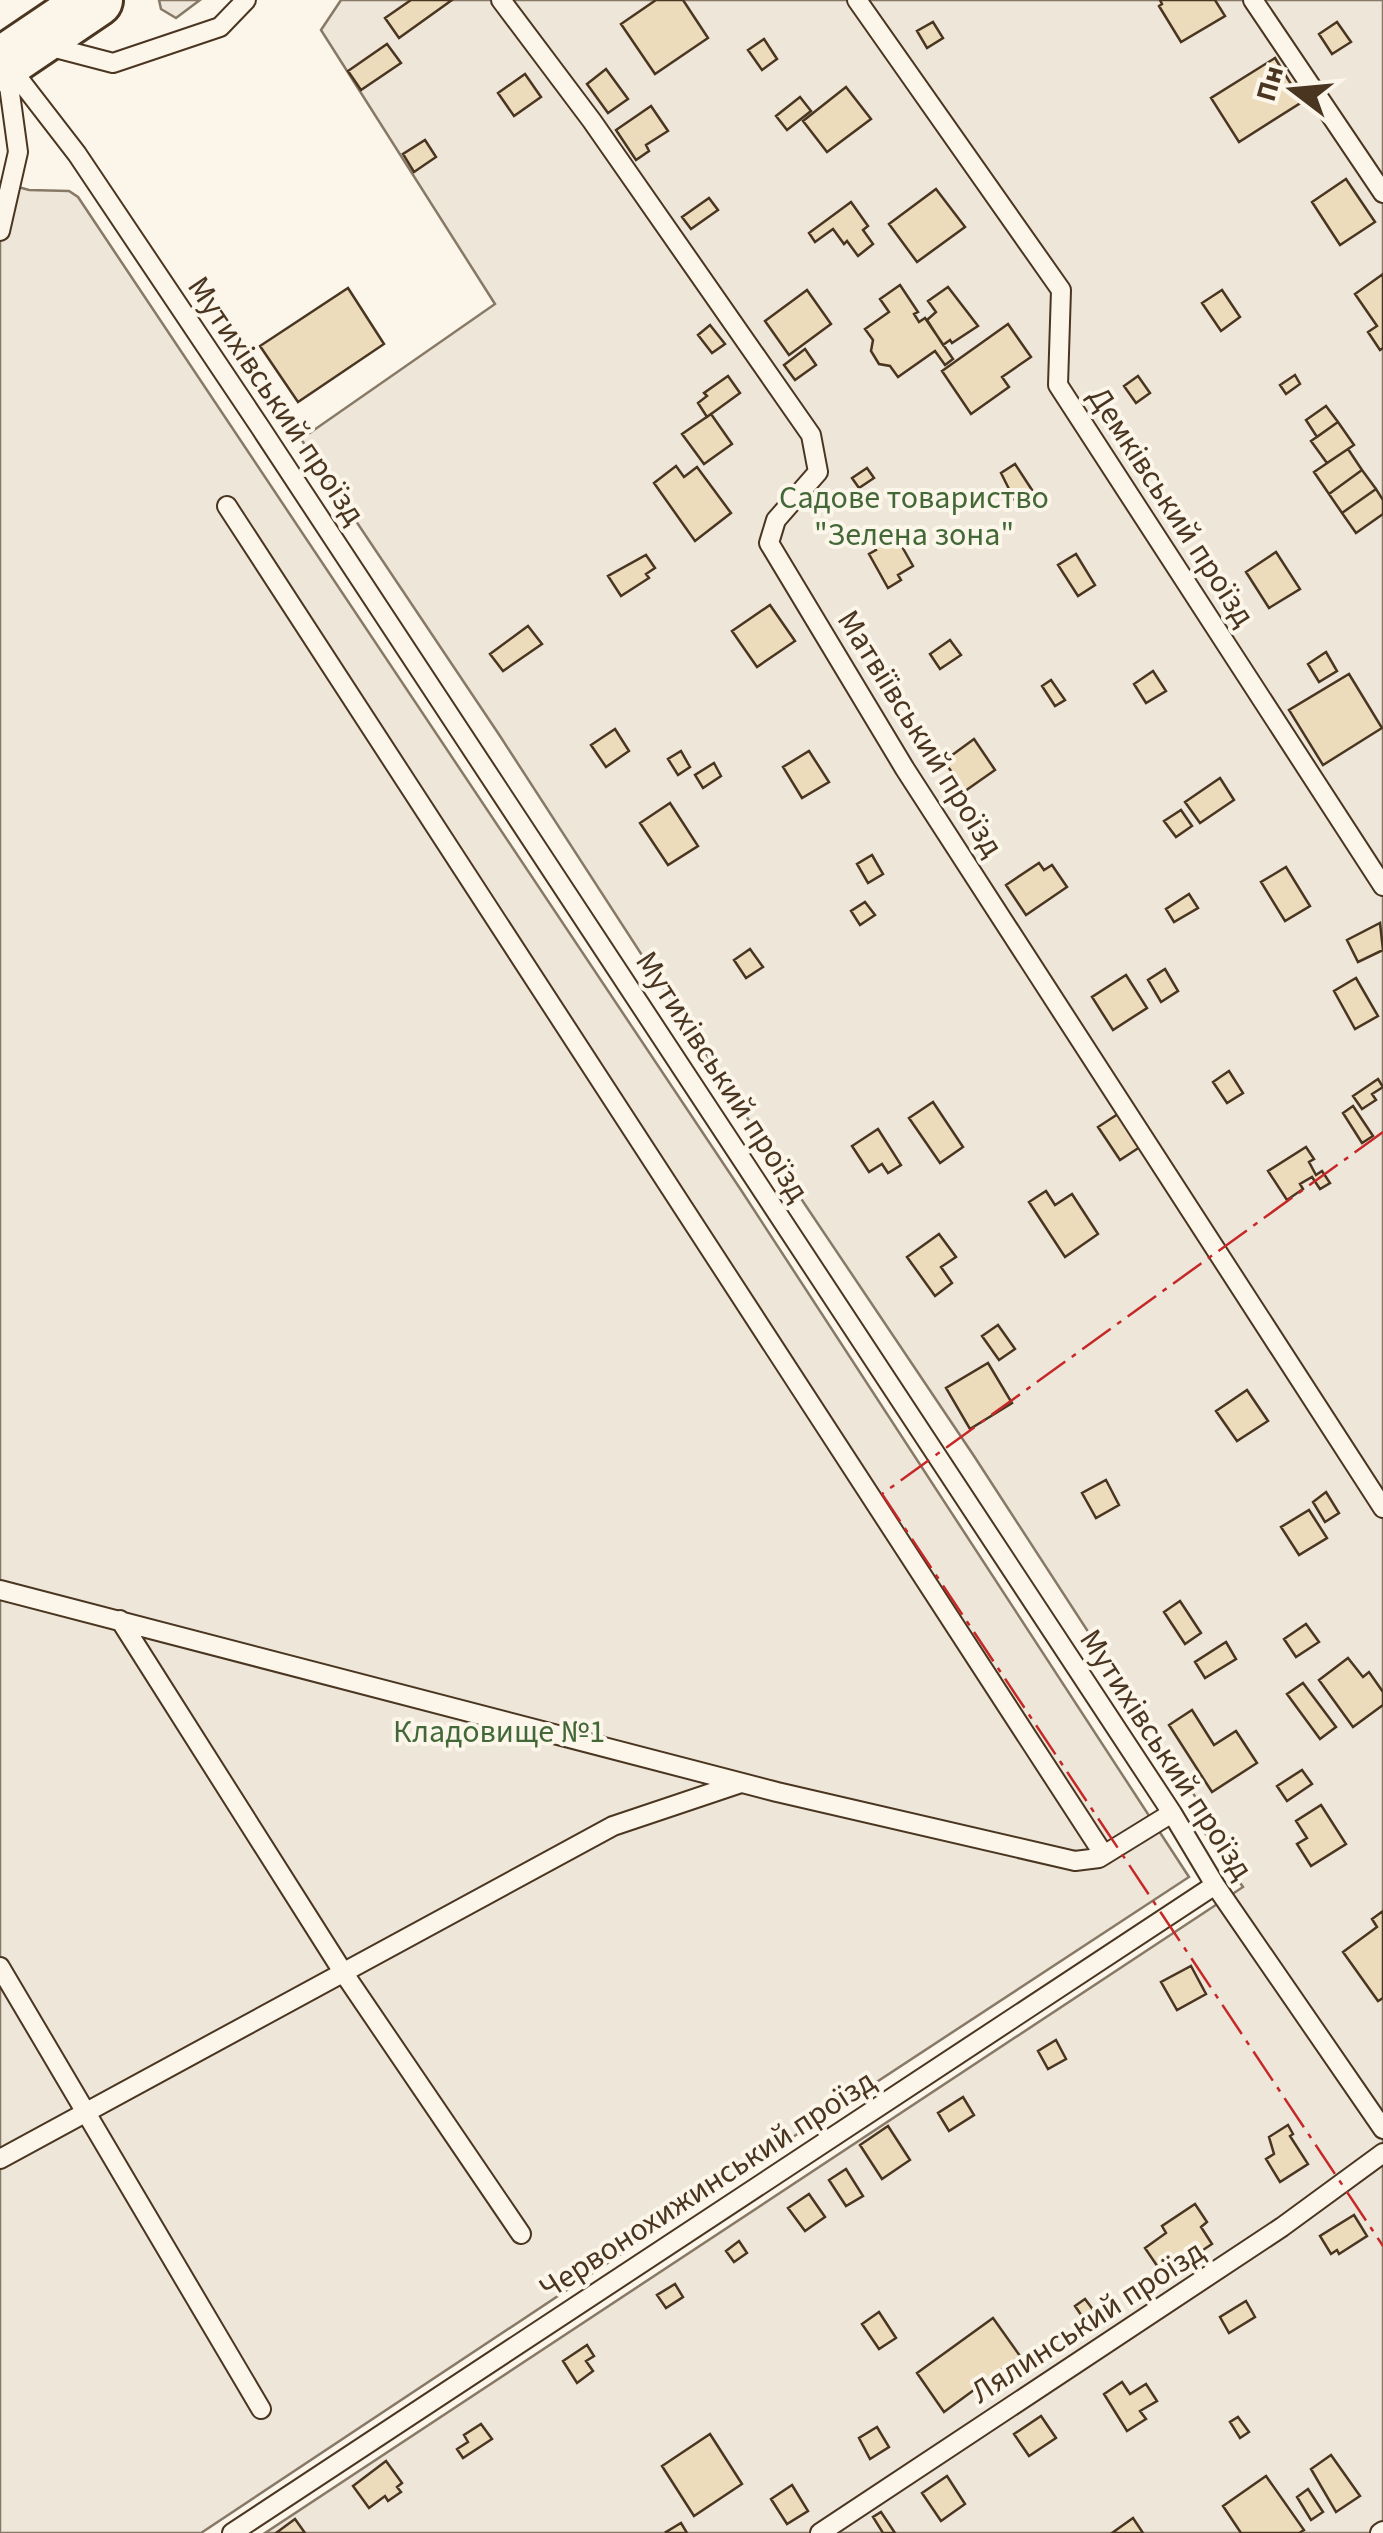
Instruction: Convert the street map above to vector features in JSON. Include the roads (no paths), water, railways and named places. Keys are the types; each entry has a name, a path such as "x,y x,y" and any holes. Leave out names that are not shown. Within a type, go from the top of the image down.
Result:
{"main road":[{"path":"13,56 96,0"}],"lane":[{"path":"0,231 18,152 13,56 112,63 220,27 246,0"},
{"name":"Матвіївський проїзд","path":"501,0 592,121 811,435 818,472 776,520 769,543 905,769 1383,1508"},
{"name":"Демківський проїзд","path":"857,0 1061,290 1058,385 1383,886"},
{"path":"1254,0 1383,193"},
{"name":"Мутихівський проїзд","path":"13,56 1172,1813 1215,1885 1383,2129"},
{"path":"226,506 1104,1855"},
{"path":"0,1590 741,1783 1075,1861 1104,1855 1172,1813"},
{"path":"120,1620 343,1972 521,2234"},
{"path":"0,2159 614,1826 741,1783"},
{"name":"Червонохижинський проїзд","path":"232,2533 1215,1885"},
{"path":"0,1967 262,2410"},
{"name":"Лялинський проїзд","path":"820,2533 1282,2227 1383,2153"}],"park label":[{"name":"Садове товариство \"Зелена зона\"","path":"914,516"},
{"name":"Кладовище №1","path":"499,1731"}]}
